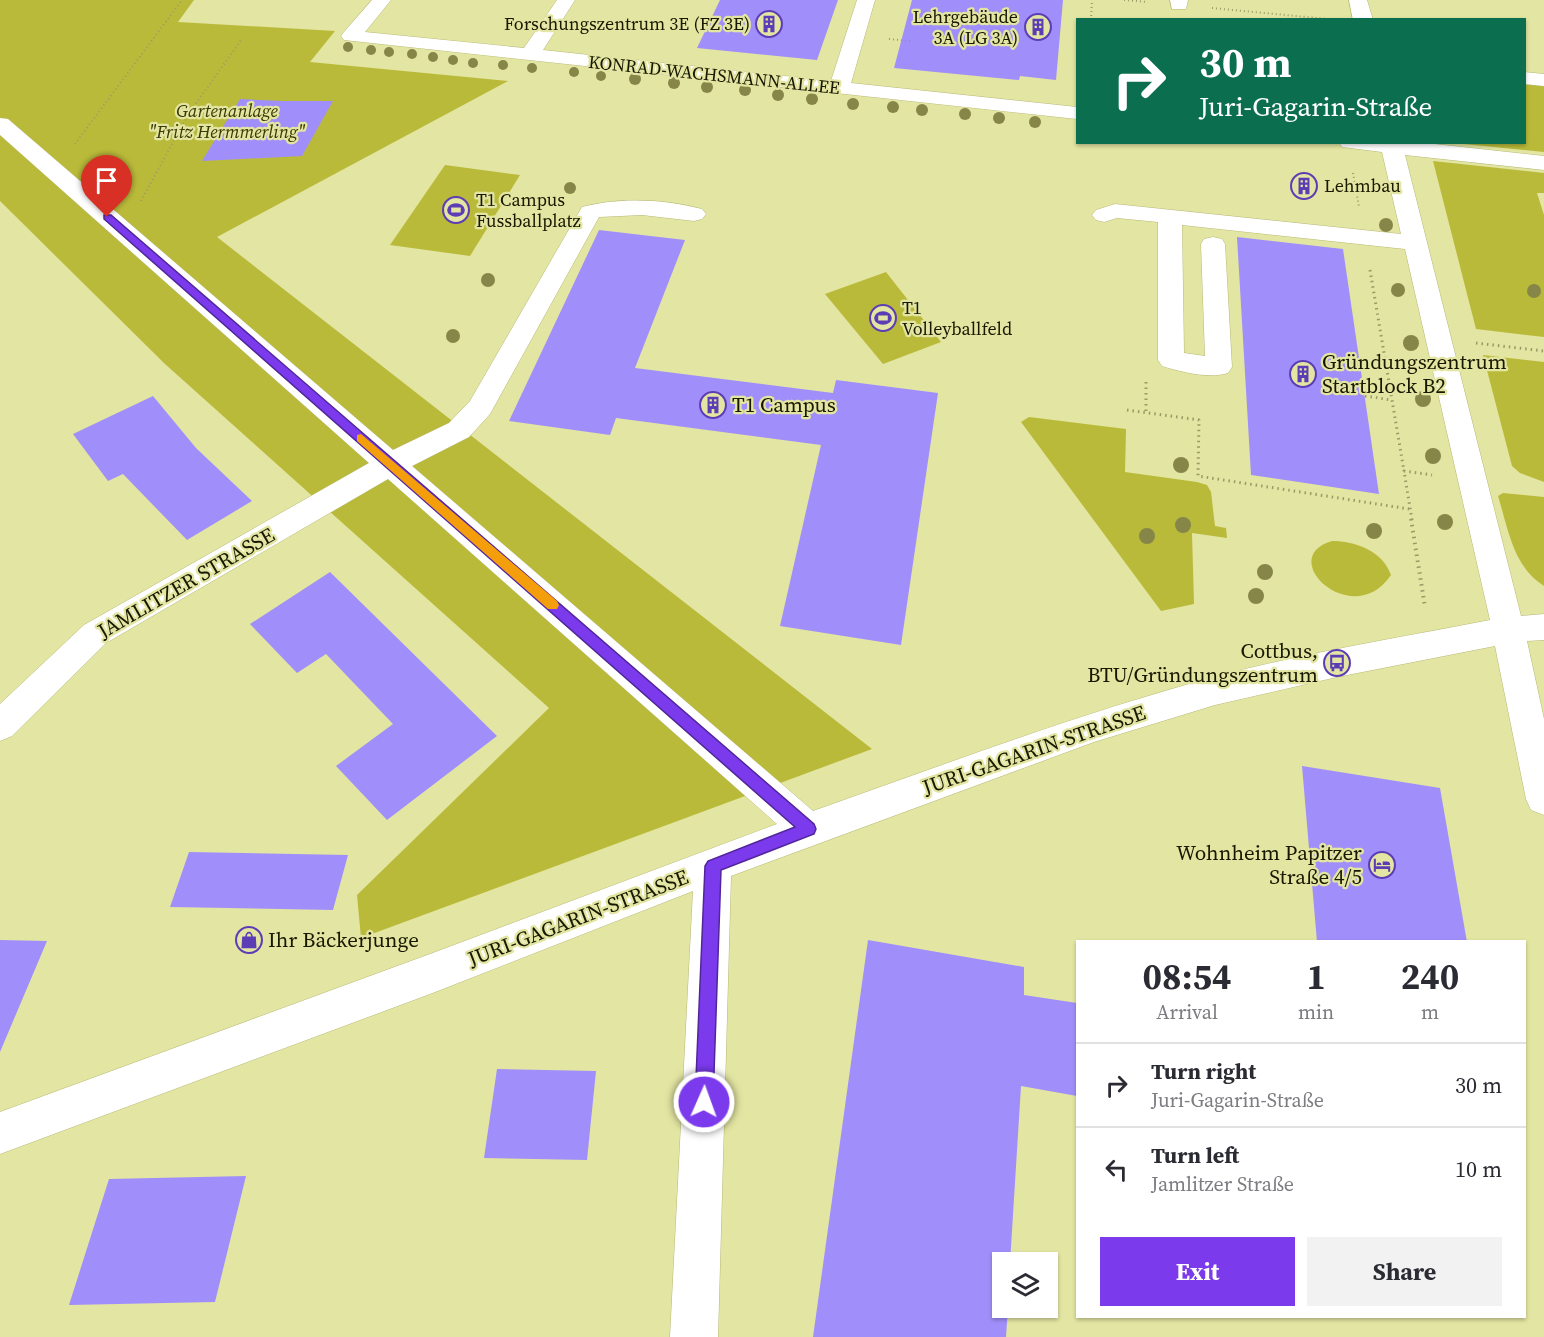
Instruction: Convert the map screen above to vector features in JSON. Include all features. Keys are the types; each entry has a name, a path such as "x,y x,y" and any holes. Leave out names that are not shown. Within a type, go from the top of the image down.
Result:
{"street":[{"name":"KONRAD-WACHSMANN-ALLEE","path":"382,0 351,36 1076,113"},
{"path":"530,55 566,0"},
{"path":"839,88 866,0"},
{"path":"1358,0 1362,18"},
{"path":"1526,78 1544,80"},
{"path":"0,124 808,829"},
{"path":"1544,163 1391,145 1508,630 1544,799"},
{"name":"JAMLITZER STRASSE","path":"0,726 95,634 391,464 459,430 480,407 590,212 607,208 636,208 694,214"},
{"path":"1104,215 1115,212 1170,216 1414,243"},
{"path":"1170,216 1171,360 1219,367 1213,244"},
{"name":"JURI-GAGARIN-STRASSE","path":"0,1133 430,974 808,829 1093,728 1215,691 1348,661 1508,630 1544,627"},
{"path":"694,1337 713,866"}],"path":[{"path":"55,172 182,0"},
{"path":"1091,18 1092,0"},
{"path":"1124,0 1179,3 1321,18"},
{"path":"125,232 189,113 242,39"},
{"path":"1472,342 1544,351"},
{"path":"1146,387 1146,412"},
{"path":"1365,396 1392,400 1423,594"},
{"path":"1127,410 1199,420 1198,476 1409,509"},
{"path":"1404,471 1472,481"}],"green space":[{"name":"Gartenanlage \"Fritz Hermmerling\"","path":"0,0 194,0 178,22 335,31 310,62 508,81 217,237 872,749 361,938 357,895 549,708 165,364 0,201"},
{"path":"1526,84 1544,86 1544,152 1464,144 1526,144"},
{"path":"1433,161 1544,173 1544,193 1537,193 1544,215 1544,337 1476,329"},
{"name":"T1 Campus Fussballplatz","path":"445,165 520,175 470,256 390,245"},
{"name":"T1 Volleyballfeld","path":"886,272 941,342 883,364 825,294"},
{"path":"1483,355 1544,362 1544,482 1520,473 1512,466"},
{"path":"1029,417 1126,429 1125,472 1207,485 1211,492 1215,526 1226,528 1227,538 1192,533 1194,604 1161,611 1021,422"},
{"path":"1503,493 1544,497 1544,586 1534,578 1518,558 1498,496"},
{"path":"1332,541 1359,545 1367,549 1382,560 1391,575 1375,591 1358,596 1340,594 1326,586 1315,574 1311,562 1316,550"}],"building":[{"name":"Forschungszentrum 3E (FZ 3E)","path":"720,0 838,0 817,60 697,48"},
{"name":"Lehrgebäude 3A (LG 3A)","path":"912,0 1063,0 1056,80 1020,76 1019,80 894,68"},
{"path":"240,99 333,101 302,156 202,161"},
{"path":"599,230 685,240 635,368 833,393 836,380 938,393 901,645 780,626 821,445 616,418 610,435 509,421"},
{"name":"Gründungszentrum Startblock B2","path":"1237,237 1343,249 1379,494 1251,475"},
{"path":"153,396 196,448 252,501 187,540 123,474 108,481 73,434"},
{"path":"330,572 497,736 387,820 336,766 393,724 326,654 297,673 250,624"},
{"name":"Wohnheim Papitzer Straße 4/5","path":"1302,766 1440,788 1467,940 1317,940"},
{"path":"189,852 348,855 333,910 170,907"},
{"path":"0,940 47,941 0,1052"},
{"path":"868,940 1024,967 1024,995 1076,1003 1076,1096 1021,1086 1011,1252 992,1252 992,1318 1007,1318 1006,1337 813,1337"},
{"path":"497,1069 596,1071 587,1160 484,1158"},
{"path":"246,1176 215,1302 69,1305 109,1179"}],"slow traffic":[{"path":"361,438 552,605"}],"place":[{"name":"Forschungszentrum 3E (FZ 3E)","path":"769,24"},
{"name":"Lehrgebäude 3A (LG 3A)","path":"1038,27"},
{"name":"Lehmbau","path":"1304,186"},
{"name":"T1 Campus Fussballplatz","path":"456,210"},
{"name":"T1 Volleyballfeld","path":"883,318"},
{"name":"Gründungszentrum Startblock B2","path":"1303,374"},
{"name":"T1 Campus","path":"713,405"},
{"name":"Cottbus, BTU/Gründungszentrum","path":"1337,663"},
{"name":"Wohnheim Papitzer Straße 4/5","path":"1382,865"},
{"name":"Ihr Bäckerjunge","path":"249,940"}],"route":[{"path":"107,217 808,829 713,866 704,1102"}]}
